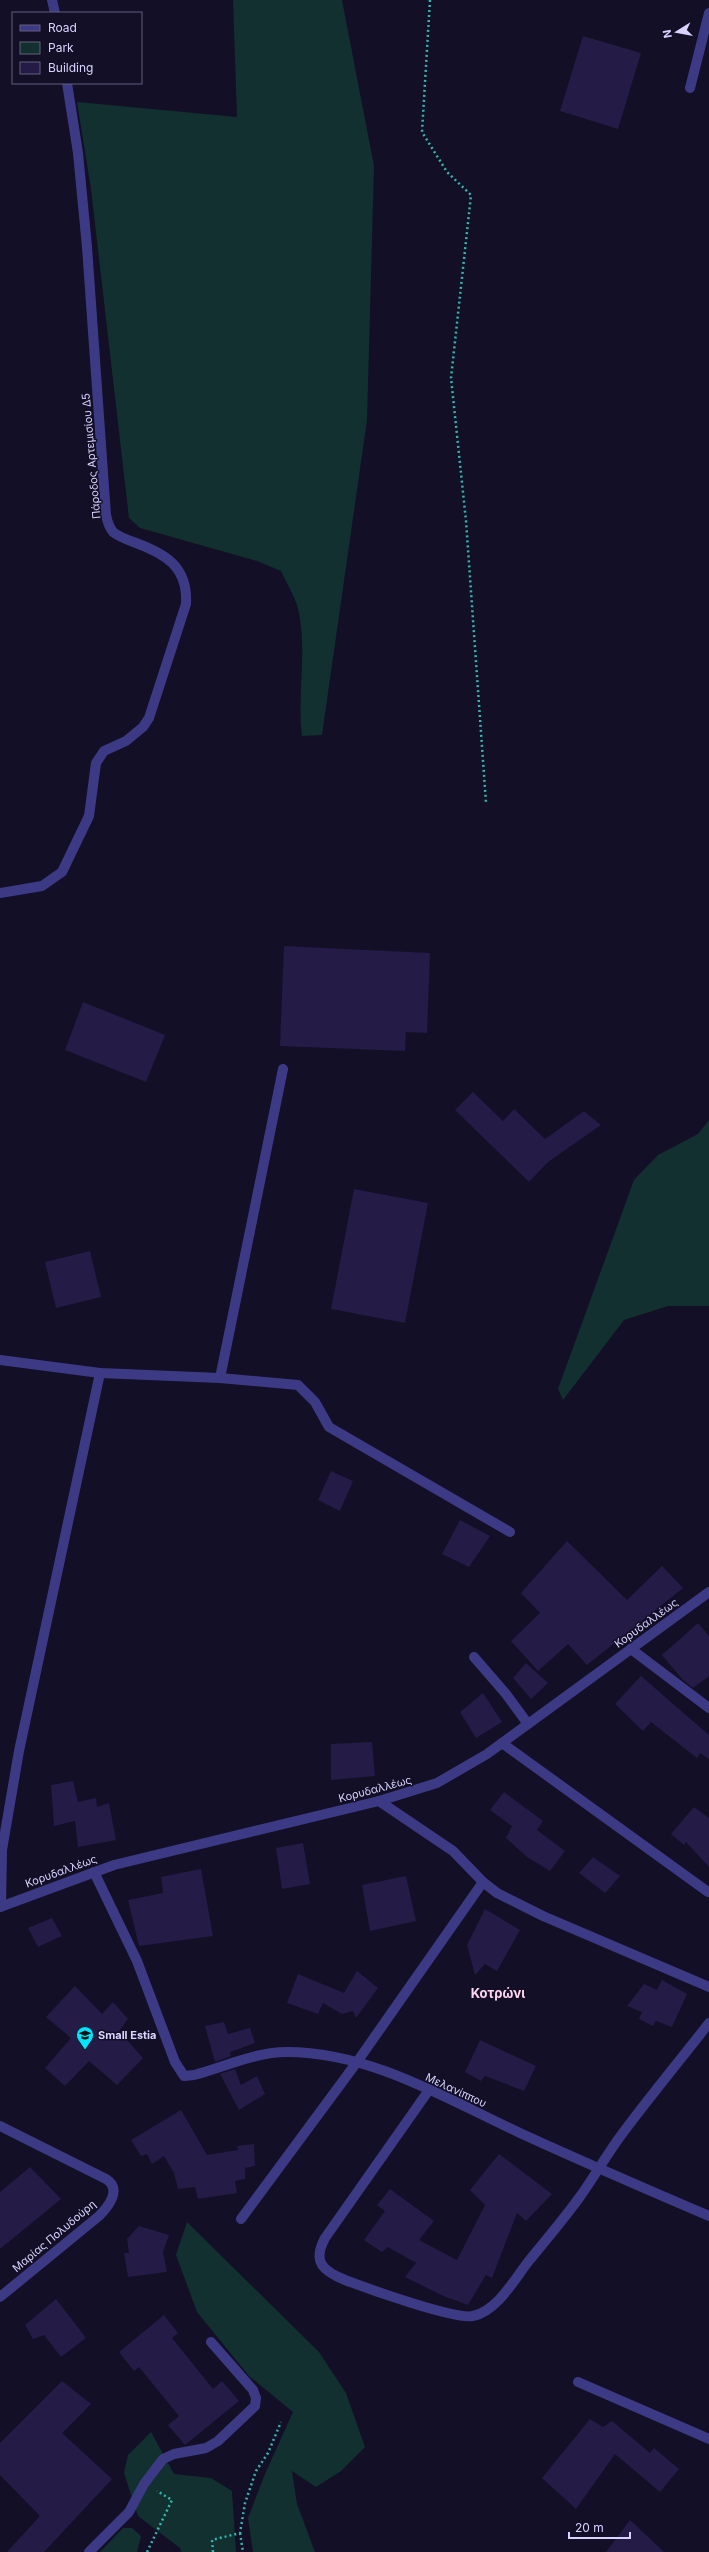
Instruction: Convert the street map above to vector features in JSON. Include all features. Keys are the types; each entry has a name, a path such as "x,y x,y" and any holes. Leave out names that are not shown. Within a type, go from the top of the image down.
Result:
{"street":[{"path":"52,0 55,12"},
{"path":"690,88 709,13"},
{"name":"Πάροδος Αρτεμισίου Δ5","path":"0,893 42,886 62,872 89,816 96,763 104,751 126,741 143,727 149,718 186,604 185,584 172,561 156,550 112,531 106,515 87,247 78,154 67,84"},
{"path":"220,1378 283,1069"},
{"path":"0,1360 100,1373 220,1378 298,1385 315,1402 329,1427 510,1532"},
{"path":"1,1907 2,1850 18,1751 100,1373"},
{"name":"Κορυδαλλέως","path":"1,1907 94,1872 175,1849 380,1801 436,1783 471,1764 502,1743 709,1592"},
{"path":"631,1649 709,1708"},
{"path":"474,1657 502,1689 528,1724"},
{"path":"502,1743 708,1892"},
{"path":"380,1801 454,1851 482,1882 517,1904 709,1987"},
{"name":"Μελανίππου","path":"94,1872 137,1961 175,2062 182,2074 194,2075 255,2056 280,2052 314,2054 357,2062 429,2090 599,2169 709,2216"},
{"path":"241,2219 357,2062 482,1882"},
{"path":"429,2090 324,2238 320,2248 319,2261 326,2270 332,2274 368,2289 441,2311 466,2317 473,2316 498,2299 572,2207 625,2130 709,2023"},
{"name":"Μαρίας Πολυδούρη","path":"0,2126 103,2177 112,2183 114,2188 111,2202 99,2216 0,2296"},
{"path":"88,2552 126,2516 144,2484 163,2459 174,2454 206,2448 218,2441 255,2406 256,2403 253,2390 211,2342"},
{"path":"578,2382 709,2439"}],"path":[{"path":"430,0 422,132 447,172 471,195 451,378 466,521 486,803"},
{"path":"243,2552 240,2533 245,2503 254,2478 268,2453 281,2422"},
{"path":"144,2484 172,2500 147,2552"},
{"path":"214,2552 212,2540 240,2533"}],"green space":[{"path":"233,0 342,0 374,166 367,420 322,735 302,736 301,628 296,603 281,571 257,561 140,528 129,518 91,189 77,102 237,117"},
{"path":"709,1120 709,1306 668,1306 624,1320 563,1400 558,1389 634,1180 658,1155 698,1134"},
{"path":"187,2222 319,2352 346,2393 365,2447 341,2471 316,2487 292,2471 297,2504 315,2552 253,2552 248,2518 265,2474 293,2412 249,2376 197,2312 176,2255"},
{"path":"151,2432 174,2474 211,2478 232,2491 236,2552 181,2552 180,2548 138,2516 124,2473 128,2455"},
{"path":"123,2528 132,2528 141,2536 137,2552 100,2552"}],"building":[{"path":"583,36 641,53 618,129 560,111"},
{"path":"284,946 430,953 427,1033 406,1032 405,1051 280,1046"},
{"path":"83,1002 165,1035 146,1082 65,1050"},
{"path":"473,1092 503,1121 514,1109 545,1139 584,1111 601,1125 548,1162 529,1182 455,1110"},
{"path":"354,1189 428,1203 405,1323 331,1309"},
{"path":"90,1251 101,1297 56,1308 45,1262"},
{"path":"331,1471 353,1481 340,1511 318,1500"},
{"path":"460,1520 490,1536 469,1567 442,1554"},
{"path":"567,1541 627,1600 662,1566 683,1588 587,1665 568,1644 538,1671 511,1641 540,1613 521,1593"},
{"path":"698,1623 709,1636 709,1676 693,1688 683,1680 662,1655"},
{"path":"526,1663 548,1683 531,1699 513,1678"},
{"path":"641,1676 709,1735 709,1759 700,1753 697,1758 651,1722 643,1731 615,1704"},
{"path":"483,1693 502,1722 476,1738 460,1712"},
{"path":"372,1742 375,1776 331,1780 331,1744"},
{"path":"73,1781 78,1802 96,1798 97,1807 109,1803 116,1840 78,1847 75,1821 54,1826 51,1785"},
{"path":"504,1792 543,1821 537,1830 565,1851 550,1871 527,1857 506,1838 512,1826 490,1810"},
{"path":"694,1807 709,1818 709,1867 686,1842 684,1845 671,1834"},
{"path":"303,1843 310,1884 282,1889 276,1848"},
{"path":"593,1857 620,1876 605,1893 579,1873"},
{"path":"201,1869 213,1936 139,1946 128,1900 163,1893 161,1877"},
{"path":"406,1876 416,1921 370,1931 362,1885"},
{"path":"485,1909 520,1930 497,1971 485,1964 475,1975 467,1945"},
{"path":"52,1918 62,1936 38,1947 28,1928"},
{"path":"357,1971 378,1988 356,2018 353,2011 342,2014 323,2003 318,2014 287,2003 298,1974 344,1993"},
{"path":"662,1980 687,1994 672,2027 656,2021 653,2026 639,2019 642,2012 627,2006 644,1984 657,1990"},
{"path":"75,1986 102,2014 113,2002 128,2019 119,2031 143,2058 117,2085 89,2061 65,2086 45,2068 71,2038 46,2017"},
{"path":"224,2022 228,2034 250,2028 255,2043 230,2052 231,2056 215,2062 205,2026"},
{"path":"480,2040 536,2066 524,2091 485,2076 481,2081 465,2072"},
{"path":"235,2069 241,2085 257,2076 265,2094 239,2110 220,2074"},
{"path":"181,2110 207,2155 238,2150 237,2146 254,2144 255,2166 245,2168 245,2179 235,2181 237,2193 198,2199 195,2187 178,2189 174,2173 164,2156 152,2164 147,2154 141,2156 131,2140"},
{"path":"499,2154 552,2194 526,2221 517,2213 492,2278 486,2275 468,2305 441,2295 405,2277 416,2263 388,2247 382,2252 364,2240 385,2211 377,2205 390,2189 434,2221 419,2240 457,2260 485,2205 470,2190"},
{"path":"30,2167 61,2199 0,2249 0,2192"},
{"path":"139,2226 169,2235 163,2252 167,2272 128,2277 124,2253 129,2253 127,2239"},
{"path":"56,2299 86,2338 61,2357 44,2335 33,2339 25,2325"},
{"path":"164,2315 178,2333 172,2338 213,2389 222,2381 239,2401 185,2445 168,2425 179,2416 139,2367 134,2371 119,2352"},
{"path":"62,2381 91,2404 62,2433 112,2479 44,2552 7,2552 40,2516 0,2475 0,2443"},
{"path":"590,2419 603,2427 612,2421 650,2453 654,2448 679,2469 660,2492 615,2454 576,2509 542,2478"},
{"path":"630,2520 664,2552 606,2552"}],"place":[{"name":"Small Estia","path":"85,2050"}],"district":[{"name":"Κοτρώνι","path":"498,1993"}]}
